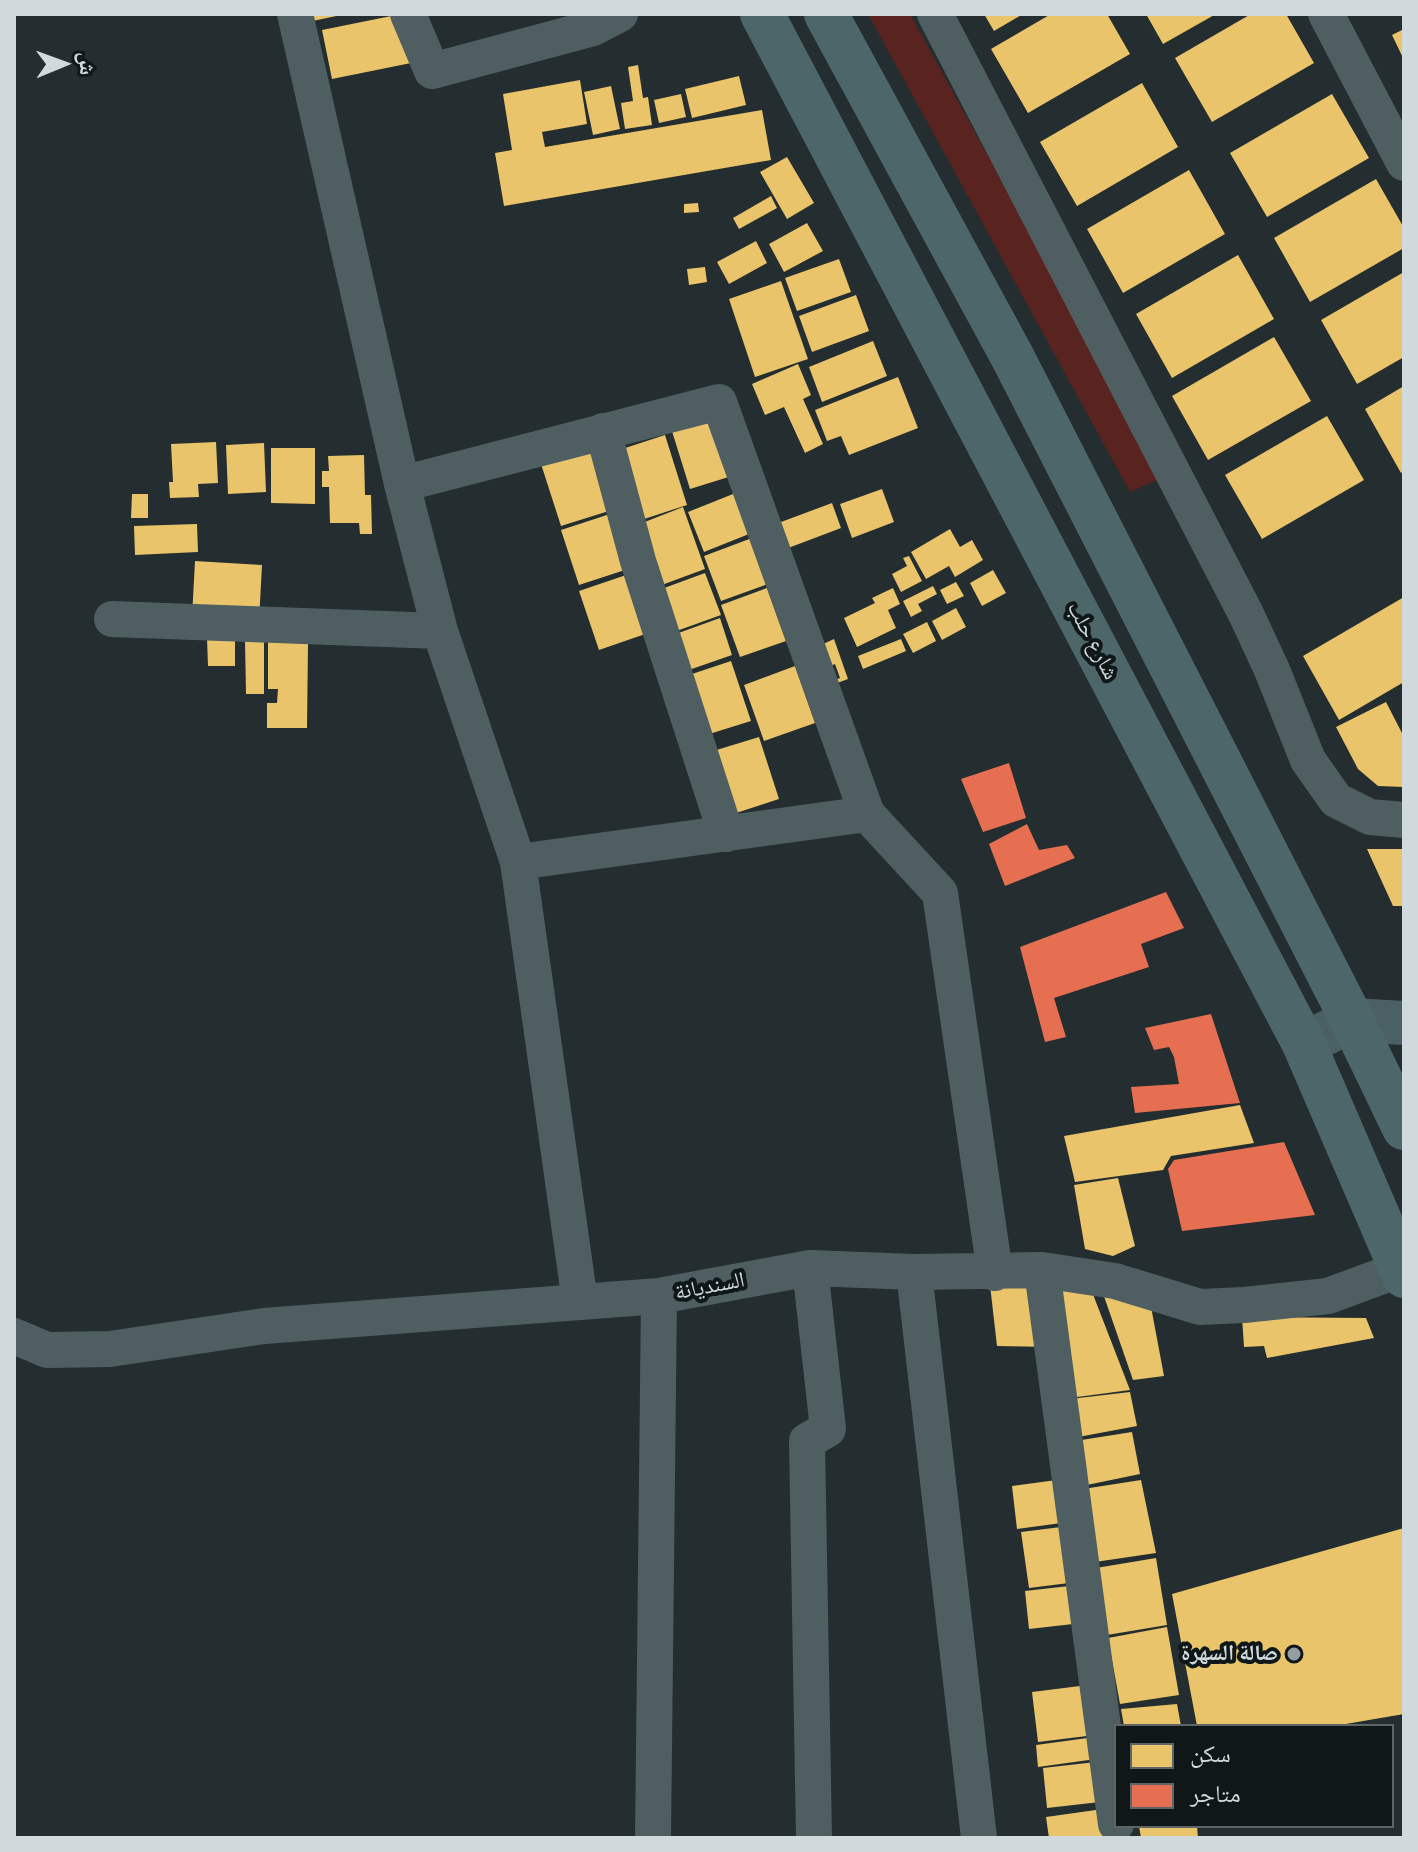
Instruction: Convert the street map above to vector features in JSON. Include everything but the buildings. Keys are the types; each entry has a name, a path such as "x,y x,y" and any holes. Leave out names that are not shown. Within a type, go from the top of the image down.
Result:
{"main road":[{"name":"شارع حلب","path":"762,14 1304,1044 1402,1273"},
{"path":"826,14 1013,358 1352,1020 1404,1128"}],"street":[{"path":"295,14 402,484 440,631 518,862 580,1302"},
{"path":"408,14 432,71 593,28 620,14"},
{"path":"935,14 1246,614 1308,760 1336,800 1370,817 1404,820"},
{"path":"1326,14 1404,163"},
{"path":"402,484 719,402 867,814 940,893 995,1273"},
{"path":"603,431 638,561 726,834"},
{"path":"112,619 440,631"},
{"path":"518,862 867,814"},
{"path":"1304,1044 1352,1020 1404,1023"},
{"path":"810,1268 828,1429 807,1441 814,1838"},
{"name":"السنديانة","path":"14,1336 47,1350 110,1349 264,1326 659,1296 810,1268 995,1273 1042,1270 1115,1281 1200,1307 1328,1296 1402,1273"},
{"path":"1042,1270 1114,1810"},
{"path":"914,1272 979,1838"},
{"path":"653,1838 659,1296"}],"shaded area":[{"path":"868,14 910,14 1164,477 1130,492"}],"place":[{"name":"صالة السهرة","path":"1294,1654"}]}
